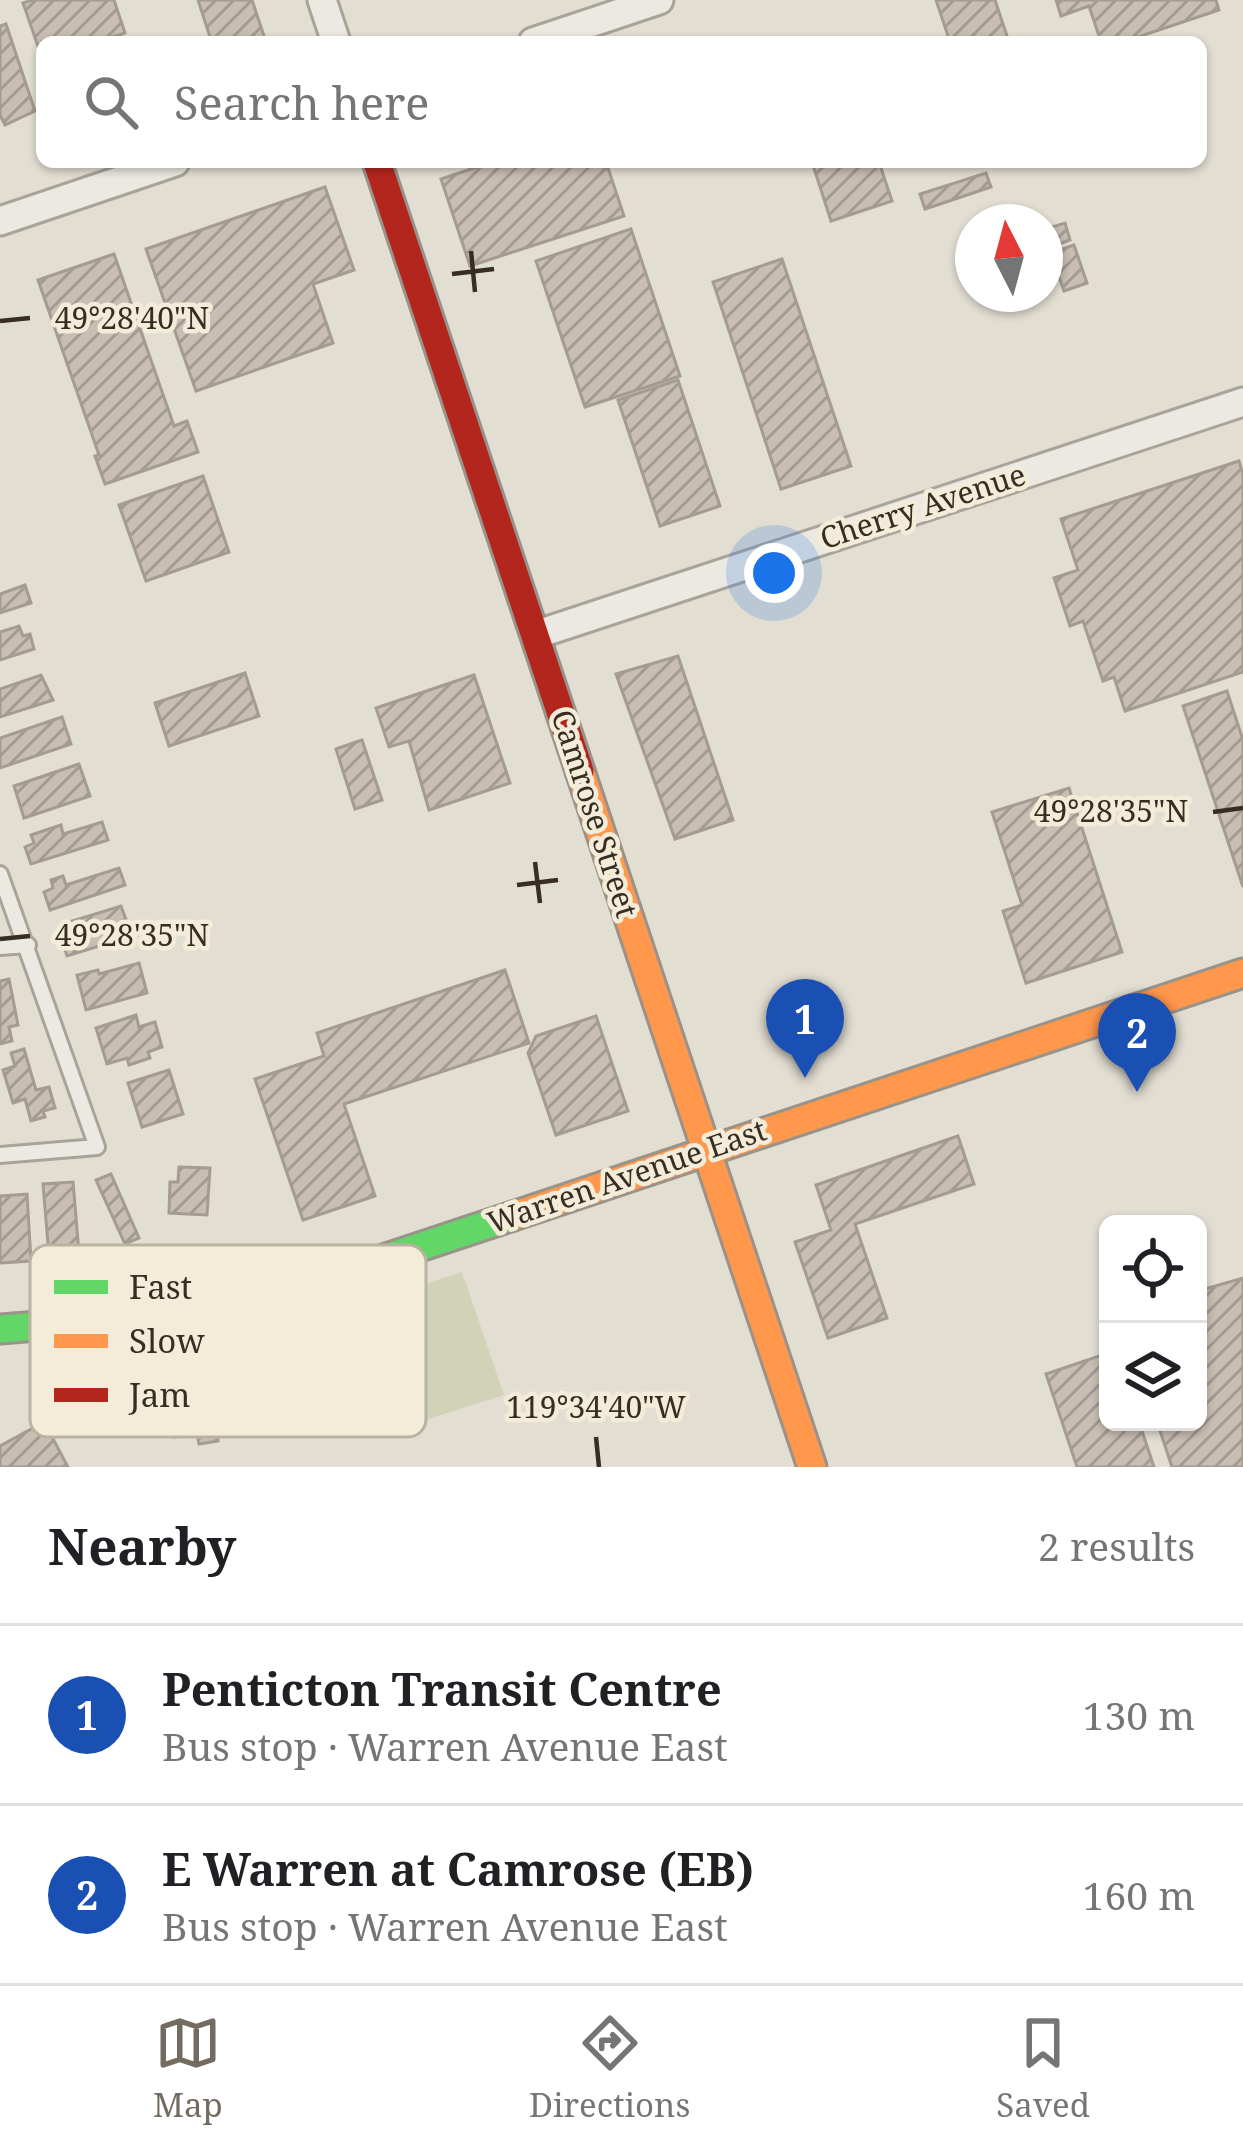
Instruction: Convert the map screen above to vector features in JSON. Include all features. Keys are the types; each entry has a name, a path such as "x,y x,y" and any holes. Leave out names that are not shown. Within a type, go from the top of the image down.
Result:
{"street":[{"path":"322,0 334,36"},
{"path":"551,36 659,0"},
{"path":"0,221 157,168"},
{"name":"Camrose Street","path":"378,168 812,1467"},
{"name":"Cherry Avenue","path":"536,635 1243,402"},
{"name":"Warren Avenue East","path":"424,1245 1243,973"},
{"name":"Warren Avenue East","path":"0,1329 30,1327"}],"lane":[{"path":"0,874 97,1147 0,1155"},
{"path":"0,947 28,945"}],"green space":[{"path":"462,1272 504,1395 426,1420 426,1284"}],"building":[{"path":"114,0 125,33 36,36 36,41 23,3"},
{"path":"198,0 252,0 264,36 210,36"},
{"path":"936,0 995,0 1007,36 948,36"},
{"path":"1056,0 1216,0 1219,10 1141,36 1099,36 1089,6 1061,16"},
{"path":"6,24 35,111 5,125 0,115 0,26"},
{"path":"474,168 608,168 624,216 470,266 441,179"},
{"path":"814,168 881,168 892,201 831,221"},
{"path":"986,173 991,187 925,209 920,194"},
{"path":"325,187 354,270 313,284 333,343 196,391 146,249"},
{"path":"631,229 680,376 585,407 536,261"},
{"path":"1074,245 1087,283 1064,291 1063,288 1063,249"},
{"path":"114,254 174,426 187,421 198,452 105,484 38,280"},
{"path":"782,259 851,466 781,489 713,282"},
{"path":"678,380 720,506 660,526 618,400"},
{"path":"1239,461 1243,474 1243,672 1125,711 1114,677 1103,681 1083,621 1070,626 1054,578 1078,570 1061,519"},
{"path":"203,476 229,552 146,581 119,505"},
{"path":"25,585 31,603 0,613 0,594"},
{"path":"19,626 23,636 30,634 34,649 0,660 0,632"},
{"path":"678,656 733,820 675,839 616,674"},
{"path":"245,673 259,716 169,746 155,703"},
{"path":"41,675 53,700 0,717 0,689"},
{"path":"474,675 510,783 429,810 409,741 389,747 376,708"},
{"path":"1227,691 1243,740 1243,887 1183,706"},
{"path":"62,717 71,744 0,768 0,738"},
{"path":"362,740 382,800 355,809 336,749"},
{"path":"79,764 90,796 24,818 14,786"},
{"path":"1069,788 1122,952 1026,983 1003,911 1022,905 992,812"},
{"path":"102,822 108,840 31,864 25,847 34,843 31,835 61,825 63,834"},
{"path":"119,868 125,885 50,910 44,892 53,888 51,880 63,876 66,885"},
{"path":"121,906 132,936 67,956 62,940 73,937 69,922"},
{"path":"139,963 147,993 86,1010 77,975"},
{"path":"505,970 529,1043 344,1104 375,1196 303,1220 255,1079 324,1056 317,1033"},
{"path":"9,979 18,1025 9,1027 12,1041 0,1044 0,981"},
{"path":"136,1015 139,1027 155,1022 162,1047 148,1052 150,1058 129,1065 127,1058 107,1064 96,1028"},
{"path":"596,1016 628,1111 556,1135 528,1053 536,1036"},
{"path":"24,1049 36,1090 49,1087 55,1108 31,1121 25,1099 13,1103 3,1070 15,1066 11,1053"},
{"path":"169,1070 183,1114 142,1127 128,1083"},
{"path":"958,1136 974,1184 855,1224 887,1318 828,1338 795,1242 831,1230 816,1185"},
{"path":"179,1167 210,1168 207,1215 169,1213 170,1182 178,1182"},
{"path":"111,1174 139,1238 125,1244 96,1180"},
{"path":"73,1182 78,1245 48,1245 43,1184"},
{"path":"27,1194 30,1261 0,1263 0,1196"},
{"path":"1243,1278 1243,1467 1172,1467 1160,1431 1207,1431 1207,1288"},
{"path":"1099,1356 1099,1431 1142,1431 1154,1467 1077,1467 1046,1374"},
{"path":"30,1430 30,1437 52,1437 68,1467 0,1467 0,1446"},
{"path":"198,1437 218,1437 218,1441 199,1444"}],"traffic: fast":[{"path":"426,1245 513,1216"},
{"path":"0,1329 30,1327"}],"traffic: slow":[{"path":"580,771 812,1467"},
{"path":"513,1216 1243,973"}],"traffic: jam":[{"path":"379,168 580,771"}],"place":[{"name":"Penticton Transit Centre","path":"805,1078"},
{"name":"E Warren at Camrose (EB)","path":"1137,1092"}]}
